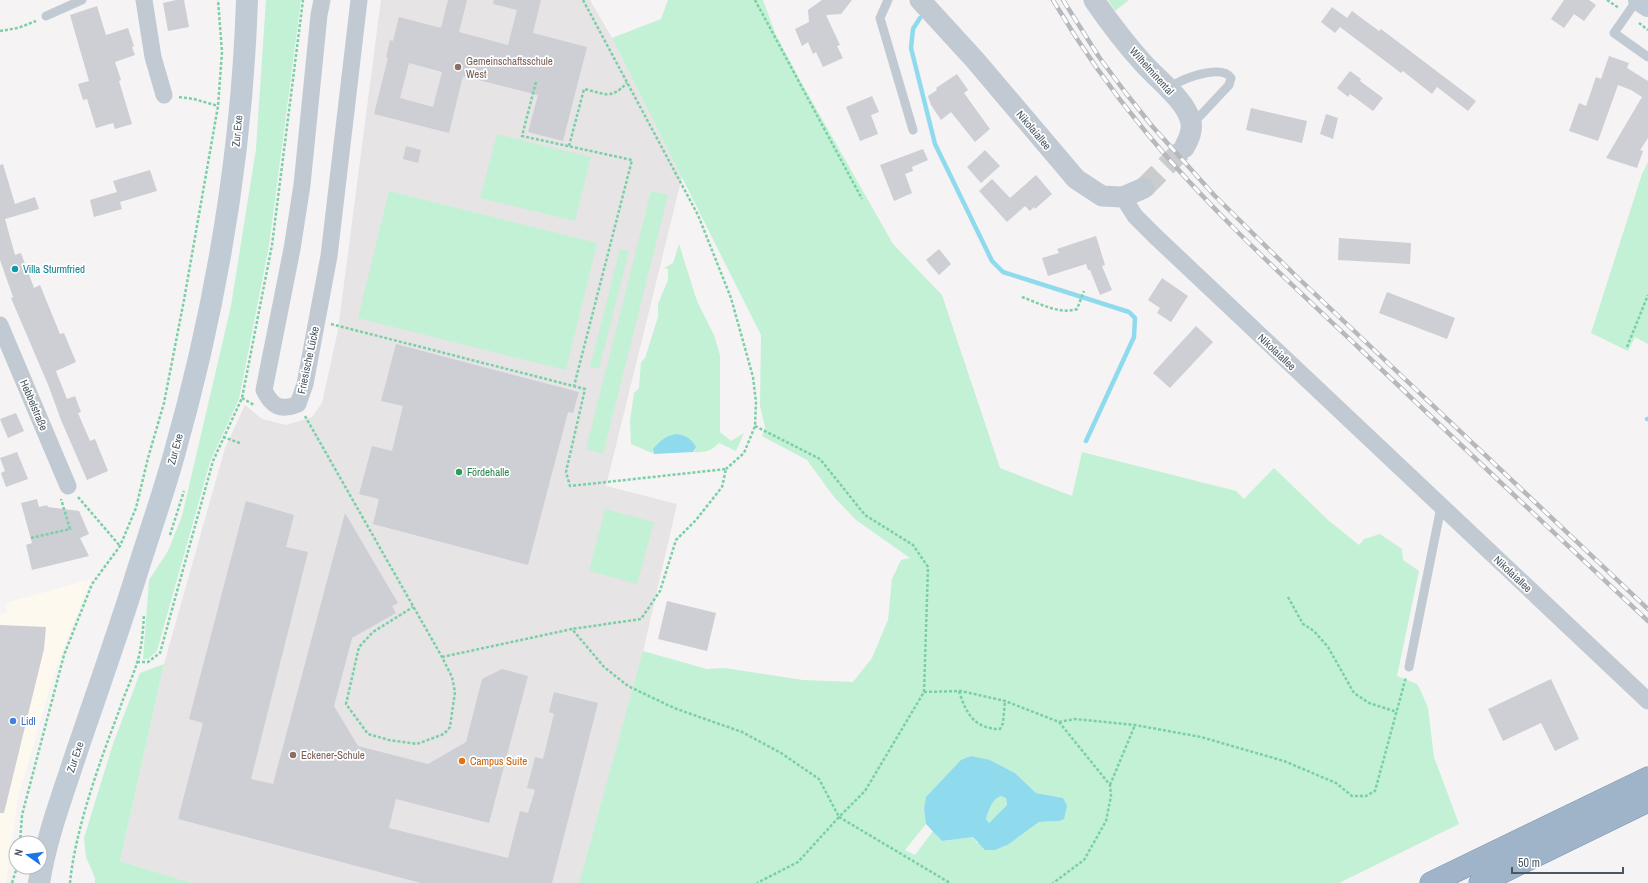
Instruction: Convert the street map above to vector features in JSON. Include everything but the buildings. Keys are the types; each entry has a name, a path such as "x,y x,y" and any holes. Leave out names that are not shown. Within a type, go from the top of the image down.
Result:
{"highway":[{"path":"1432,883 1648,778"},
{"path":"1480,883 1648,801"}],"main road":[{"name":"Zur Exe","path":"39,883 42,861 63,794 131,591 174,456 207,324 225,227 235,160 246,41 247,0"},
{"path":"1638,0 1648,6"}],"street":[{"path":"144,0 154,58 164,95"},
{"name":"Friesische Lücke","path":"322,0 319,15 302,185 293,241 264,390 269,400 276,405 287,408 298,404 305,384 329,256 359,0"},
{"name":"Nikolaiallee","path":"920,0 975,60 1076,179 1102,196 1123,197 1135,216 1155,236 1648,701"},
{"name":"Wilhelminental","path":"1094,0 1143,63 1186,109 1191,120"},
{"path":"1184,148 1190,138 1191,120"},
{"path":"1123,197 1144,188"},
{"name":"Hebbelstraße","path":"0,325 68,486"}],"lane":[{"path":"46,16 82,0"},
{"path":"888,0 880,18 913,130"},
{"path":"1638,0 1614,33 1648,57"},
{"path":"1169,90 1178,82 1201,74 1222,71 1228,74 1231,78 1229,85 1199,117 1191,120"},
{"path":"1409,667 1441,507"}],"path":[{"path":"21,835 22,815 64,656 92,584 120,546 136,508 164,402 184,300 218,106 222,52 218,0"},
{"path":"137,662 148,662 160,653 213,461 242,398 272,245 303,0"},
{"path":"317,321 585,389 566,472 570,486 726,469 744,453 755,426 756,402 753,377 731,298 698,215 582,0"},
{"path":"755,0 862,199"},
{"path":"0,31 18,28 46,16"},
{"path":"536,82 522,136 632,160 574,386"},
{"path":"569,146 584,89 612,95 619,92 627,83"},
{"path":"164,95 194,99 218,106"},
{"path":"1022,297 1056,310 1068,312 1077,309 1084,291"},
{"path":"1627,347 1648,294"},
{"path":"242,398 258,407"},
{"path":"298,404 442,657 452,677 455,692 450,727 444,734 417,744 389,740 368,734 346,704 359,646 373,632 413,607"},
{"path":"755,426 820,459 865,515 913,546 928,567 924,692 865,791 798,862 757,883"},
{"path":"223,437 240,444"},
{"path":"442,657 572,628 641,619 660,591 676,540 696,520 722,487 726,469"},
{"path":"31,538 70,529 60,496 68,486 120,546"},
{"path":"1288,597 1303,624 1314,631 1328,648 1354,693 1368,703 1397,712"},
{"path":"572,628 604,667 628,686 674,708 742,732 782,753 819,779 839,817 950,883"},
{"path":"1059,722 1075,719 1135,725 1201,737 1284,761 1336,783 1352,796 1366,796 1375,791 1409,667"},
{"path":"924,692 959,691 1005,701 1059,722 1110,785"},
{"path":"959,691 965,708 970,716 983,727 1000,729 1003,723 1005,701"},
{"path":"1053,883 1084,860 1106,821 1111,796 1110,785 1135,725"}],"shaded area":[{"path":"381,0 590,0 612,38 682,177 606,486 677,504 642,656 579,883 192,883 120,861 164,664 225,448 245,405 262,419 286,425 312,417 322,403 338,330"},
{"path":"91,579 56,668 18,798 13,835 8,835 8,869 6,883 0,883 0,615 7,613 6,603"}],"green space":[{"path":"266,0 301,0 269,246 239,399 210,462 157,651 148,659 143,659 149,580 168,551 182,516 231,306 256,149"},
{"path":"668,0 763,0 775,33 801,82 893,244 942,295 1000,468 1072,496 1082,452 1236,491 1244,499 1274,468 1328,520 1359,545 1364,539 1380,534 1402,549 1403,560 1419,571 1397,676 1417,684 1428,708 1434,757 1459,824 1339,883 579,883 643,651 707,669 724,668 803,680 853,682 872,658 888,620 892,579 901,560 910,558 856,520 834,497 807,460 762,436 765,427 760,406 761,335 612,38 661,19","holes":["990,760 1015,773 1036,793 1063,798 1059,821 1039,822 1009,844 977,843 973,837 942,841 933,831 915,855 905,850 926,824 924,809"]},
{"path":"1108,0 1129,0 1115,11"},
{"path":"497,134 591,157 575,221 480,198"},
{"path":"1648,162 1648,344 1635,337 1628,351 1591,333 1642,174"},
{"path":"389,191 597,243 566,370 358,318"},
{"path":"651,191 668,195 603,454 586,449"},
{"path":"679,244 697,301 714,335 720,355 720,432 731,441 744,433 736,451 719,443 710,450 704,452 693,452 696,450 652,452 654,454 631,444 630,421 634,393 639,388 641,362 645,358 658,317 658,304 668,280 668,269 664,268 673,263"},
{"path":"620,249 629,251 599,369 590,367"},
{"path":"605,509 654,522 637,584 589,571"},
{"path":"164,664 120,861 192,883 95,883 95,878 86,857 84,838 113,744 140,673"},
{"path":"1001,796 1006,798 1007,805 989,823 986,819 993,802"}],"water":[{"path":"676,434 685,436 692,441 696,447 693,452 654,454 653,449 660,441"},
{"path":"971,756 990,760 1015,773 1036,793 1063,798 1067,806 1064,819 1059,821 1039,822 1009,844 995,850 985,850 973,837 942,841 926,824 924,809 926,797 961,760","holes":["1001,796 1006,798 1007,805 989,823 986,819 993,802"]}],"waterway":[{"path":"920,18 913,29 911,48 935,144 992,261 1003,272 1129,312 1135,318 1134,337 1086,441"}],"tunnel":[{"path":"1144,188 1184,148"}],"railway":[{"path":"1053,0 1108,84 1132,115 1195,188 1303,295 1648,621"},
{"path":"1063,0 1099,57 1125,92 1152,126 1214,195 1296,276 1648,609"}],"place":[{"name":"Gemeinschaftsschule West","path":"458,67"},
{"name":"Villa Sturmfried","path":"15,269"},
{"name":"Fördehalle","path":"459,472"},
{"name":"Lidl","path":"13,721"},
{"name":"Eckener-Schule","path":"293,755"},
{"name":"Campus Suite","path":"462,761"}]}
